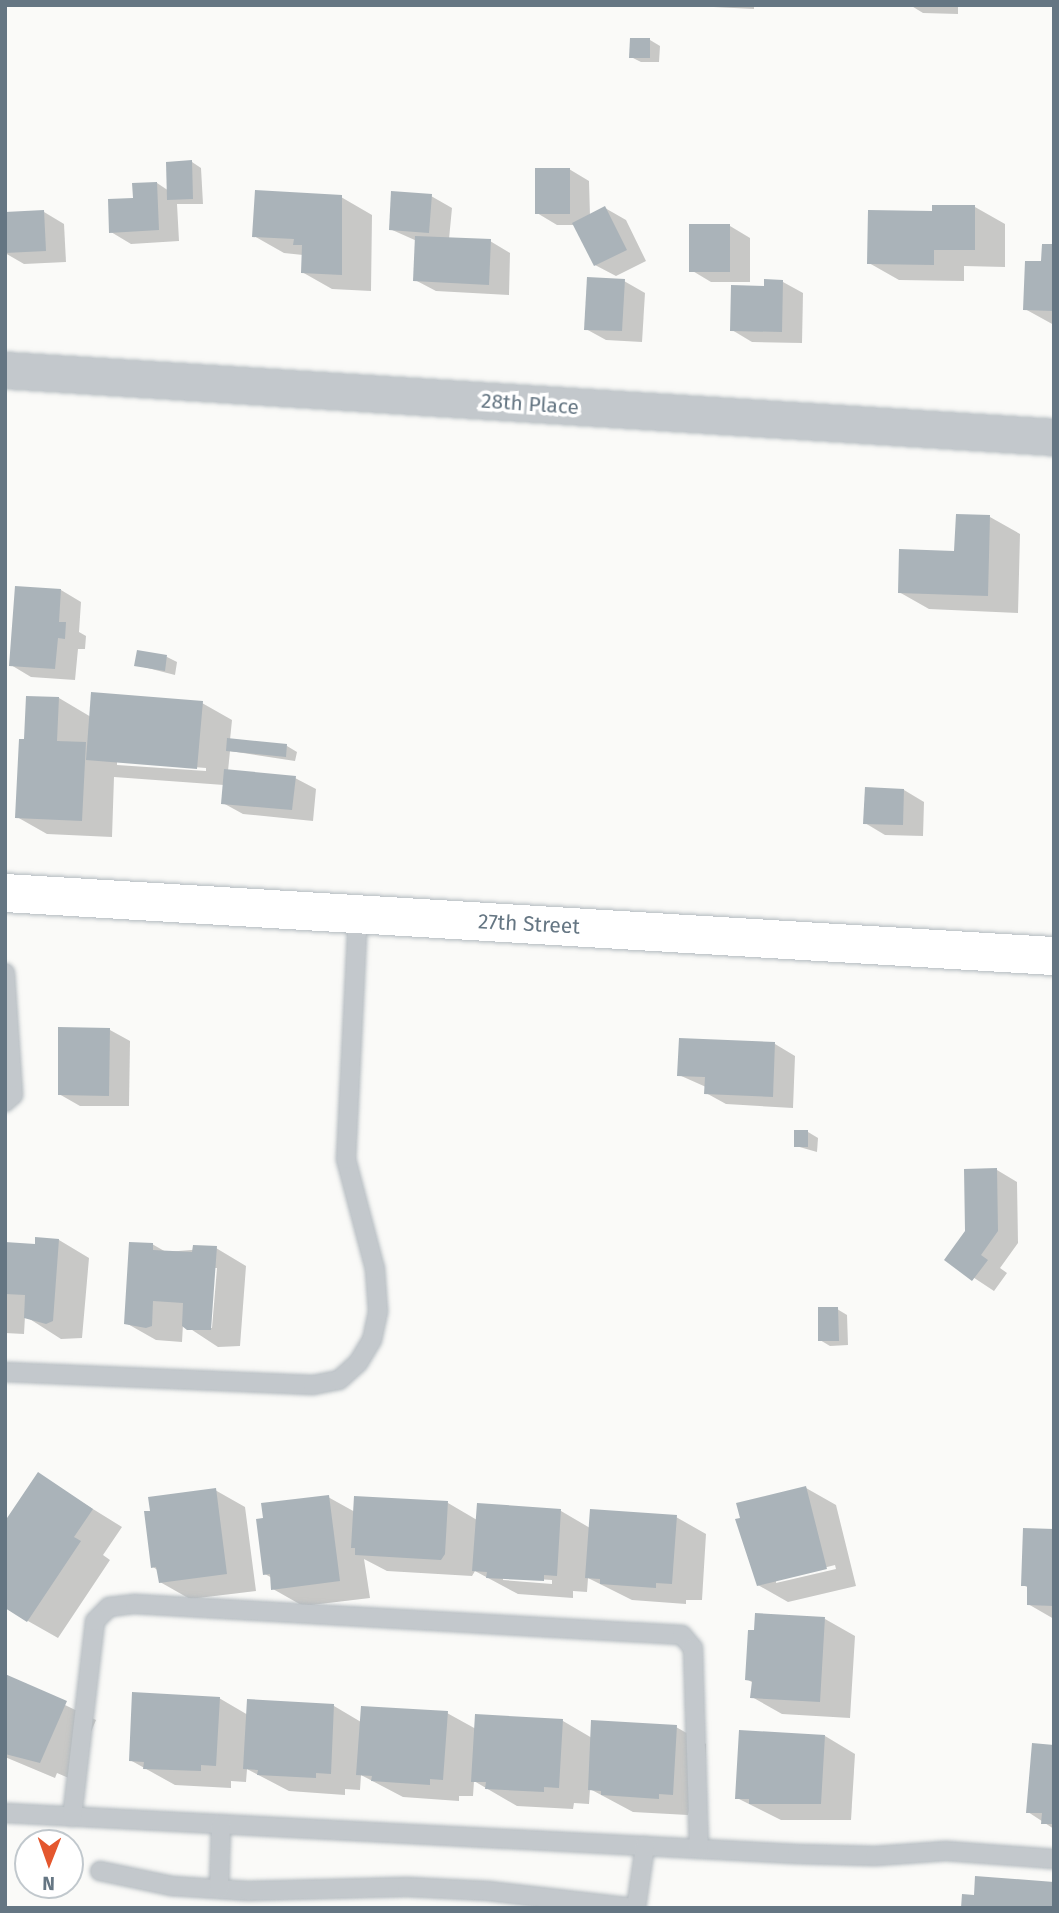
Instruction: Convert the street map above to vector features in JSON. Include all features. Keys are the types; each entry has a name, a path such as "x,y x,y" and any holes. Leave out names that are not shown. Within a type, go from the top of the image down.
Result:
{"street":[{"name":"28th Place","path":"5,370 1054,437"},
{"name":"27th Street","path":"5,893 1054,956"}],"lane":[{"path":"5,1372 313,1385 339,1380 358,1363 372,1340 378,1311 375,1269 346,1159 358,914"},
{"path":"5,973 13,1095 5,1101"},
{"path":"72,1817 95,1620 108,1607 149,1605 682,1635 693,1648 699,1849"},
{"path":"5,1813 699,1849 875,1856 946,1851 1054,1859"},
{"path":"219,1889 220,1824"},
{"path":"100,1871 172,1886 219,1889 488,1891 636,1908 645,1846"}],"building":[{"path":"630,38 650,38 650,58 629,58"},
{"path":"192,160 193,199 167,200 166,162"},
{"path":"535,168 570,168 570,214 535,214"},
{"path":"157,182 159,230 109,233 108,199 133,198 132,183"},
{"path":"255,190 342,195 342,275 301,273 302,245 293,245 294,239 252,237"},
{"path":"391,191 432,194 429,233 389,230"},
{"path":"932,205 975,205 975,250 934,250 934,265 867,264 868,210 932,211"},
{"path":"605,206 627,250 594,266 572,223"},
{"path":"44,210 46,251 5,253 5,212"},
{"path":"689,224 730,224 730,272 689,272"},
{"path":"415,236 491,239 489,285 413,281"},
{"path":"1042,244 1054,244 1054,311 1023,310 1025,261 1041,261"},
{"path":"587,277 625,279 622,331 584,330"},
{"path":"764,279 783,280 782,332 730,331 731,285 764,286"},
{"path":"956,514 990,515 988,596 898,593 899,549 954,551"},
{"path":"15,586 61,589 59,622 66,622 65,639 58,638 55,669 9,666"},
{"path":"137,650 167,655 165,671 134,666"},
{"path":"91,692 203,701 197,769 86,760"},
{"path":"26,696 59,697 57,741 86,742 82,821 15,818 19,739 24,739"},
{"path":"227,738 287,744 286,757 226,751"},
{"path":"224,769 296,776 292,810 221,804"},
{"path":"865,787 904,789 903,825 863,824"},
{"path":"58,1027 110,1028 109,1096 58,1095"},
{"path":"679,1038 775,1042 773,1097 704,1094 705,1077 677,1076"},
{"path":"794,1130 808,1130 808,1147 794,1147"},
{"path":"997,1168 998,1231 981,1255 988,1260 972,1281 944,1260 965,1231 964,1169"},
{"path":"35,1237 59,1239 53,1321 46,1324 24,1318 25,1295 5,1294 5,1242 35,1244"},
{"path":"129,1242 153,1243 153,1250 192,1252 193,1245 217,1246 211,1330 187,1330 182,1326 183,1303 153,1301 152,1326 146,1328 124,1324"},
{"path":"818,1307 838,1307 839,1341 818,1341"},
{"path":"38,1472 93,1509 74,1537 81,1541 27,1622 5,1608 5,1521"},
{"path":"806,1486 827,1569 757,1586 735,1519 740,1518 736,1503"},
{"path":"216,1488 227,1574 159,1583 156,1567 151,1568 144,1511 150,1511 148,1497"},
{"path":"329,1495 340,1581 271,1590 270,1574 263,1575 256,1519 263,1518 261,1503"},
{"path":"354,1496 448,1501 445,1554 441,1560 355,1555 355,1548 351,1548"},
{"path":"477,1503 561,1509 557,1576 544,1575 544,1581 486,1578 487,1572 472,1571"},
{"path":"590,1509 677,1515 672,1584 656,1583 656,1588 600,1584 600,1579 585,1578"},
{"path":"1023,1528 1054,1529 1054,1606 1027,1605 1027,1586 1021,1586"},
{"path":"755,1613 825,1617 820,1702 750,1698 752,1681 745,1680 748,1630 754,1630"},
{"path":"5,1674 67,1701 40,1763 5,1754"},
{"path":"132,1692 220,1697 216,1766 201,1765 201,1771 143,1769 144,1762 129,1761"},
{"path":"247,1699 334,1704 331,1774 316,1773 316,1778 257,1775 258,1770 243,1769"},
{"path":"361,1706 448,1711 443,1780 430,1779 430,1785 371,1781 372,1776 356,1775"},
{"path":"475,1714 563,1719 559,1788 544,1787 544,1792 485,1789 486,1782 471,1782"},
{"path":"591,1720 677,1725 673,1795 659,1794 659,1799 601,1795 601,1791 588,1790"},
{"path":"739,1730 825,1735 821,1804 749,1804 749,1799 735,1799"},
{"path":"1032,1743 1054,1745 1054,1824 1041,1824 1042,1813 1026,1813"},
{"path":"975,1876 1054,1882 1054,1908 961,1908 962,1894 974,1895"}]}
